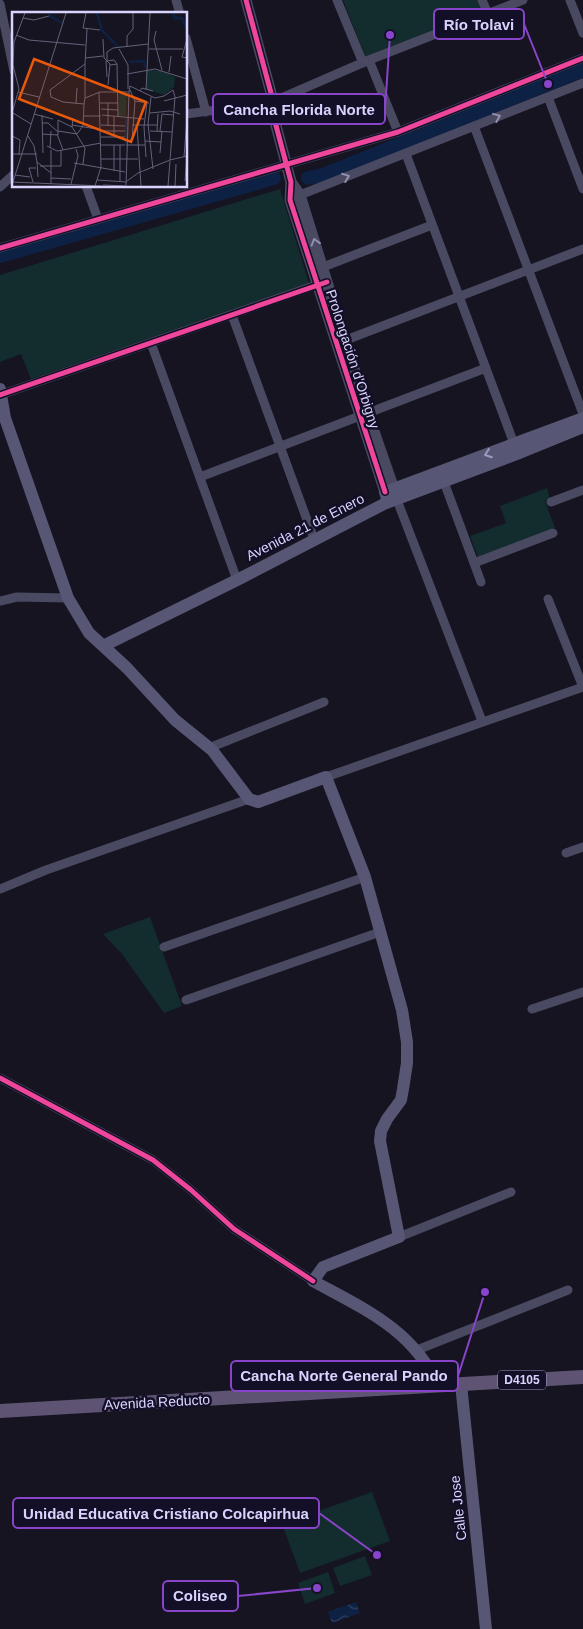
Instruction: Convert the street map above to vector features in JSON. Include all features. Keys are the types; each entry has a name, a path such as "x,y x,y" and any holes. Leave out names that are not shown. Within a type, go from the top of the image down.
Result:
{"main road":[{"path":"1,393 5,418 68,598 89,633 127,668 174,720 209,748 249,799 258,802 326,777 365,877 402,1010 407,1042 407,1063 401,1100 381,1130 380,1141 399,1237 323,1267 313,1280 394,1328 417,1350 438,1384"},
{"name":"Avenida 21 de Enero","path":"391,496 444,482 583,416"},
{"name":"Avenida 21 de Enero","path":"102,646 237,580 391,496 516,449 583,427"},
{"name":"Avenida Reducto","path":"0,1411 583,1377"},
{"name":"Calle Jose","path":"460,1384 486,1629"}],"street":[{"name":"Prolongación d'Orbigny","path":"246,0 271,93 270,103 286,165 291,182 300,195 322,267 322,283 391,496"},
{"path":"337,0 398,132"},
{"path":"482,0 488,14"},
{"path":"188,114 270,103 366,62 522,0"},
{"path":"570,0 583,33"},
{"path":"0,4 12,61"},
{"path":"188,45 206,112"},
{"path":"0,248 398,132 583,58"},
{"path":"300,195 583,83"},
{"path":"548,97 583,190"},
{"path":"474,126 583,416"},
{"path":"406,154 516,449"},
{"path":"0,187 12,176"},
{"name":"Prolongación d'Orbigny","path":"291,182 290,200 346,340 364,415"},
{"path":"87,188 98,219"},
{"path":"322,267 432,225"},
{"path":"346,340 583,249"},
{"path":"1,393 322,283"},
{"path":"232,315 314,539"},
{"path":"151,343 237,580"},
{"path":"200,477 486,368"},
{"path":"444,482 481,582"},
{"path":"551,502 583,490"},
{"path":"391,496 482,721"},
{"path":"474,563 553,533"},
{"path":"0,601 17,597 68,598"},
{"path":"326,777 583,687 548,599"},
{"path":"209,748 324,702"},
{"path":"0,889 46,870 249,799"},
{"path":"566,853 583,847"},
{"path":"164,947 365,877"},
{"path":"186,1000 380,932"},
{"path":"532,1009 583,992"},
{"path":"0,1078 153,1160 234,1228 313,1280"},
{"path":"399,1237 511,1192"},
{"path":"417,1350 568,1290"}],"green space":[{"path":"343,0 477,0 482,12 366,58"},
{"path":"280,189 309,283 31,379 21,354 0,362 0,275"},
{"path":"547,488 550,499 545,501 555,528 478,557 470,536 506,523 500,506"},
{"path":"150,917 182,1006 164,1013 122,954 103,934"},
{"path":"372,1492 390,1541 300,1573 282,1524"},
{"path":"365,1556 372,1575 340,1586 333,1568"},
{"path":"328,1572 335,1593 305,1604 298,1583"}],"water":[{"path":"356,1602 360,1613 332,1623 328,1612"}],"waterway":[{"path":"308,178 323,175 583,70"},
{"path":"0,256 274,178"}],"cycle path":[{"path":"246,0 271,93 270,103 291,182 290,200 385,492"},
{"path":"0,248 398,132 583,58"},
{"path":"0,395 327,282"},
{"path":"0,1078 153,1160 191,1190 234,1229 313,1281"}],"place":[{"name":"Cancha Florida Norte","path":"390,35"},
{"name":"Río Tolavi","path":"548,84"},
{"name":"Cancha Norte General Pando","path":"485,1292"},
{"name":"Unidad Educativa Cristiano Colcapirhua","path":"377,1555"},
{"name":"Coliseo","path":"317,1588"}]}
